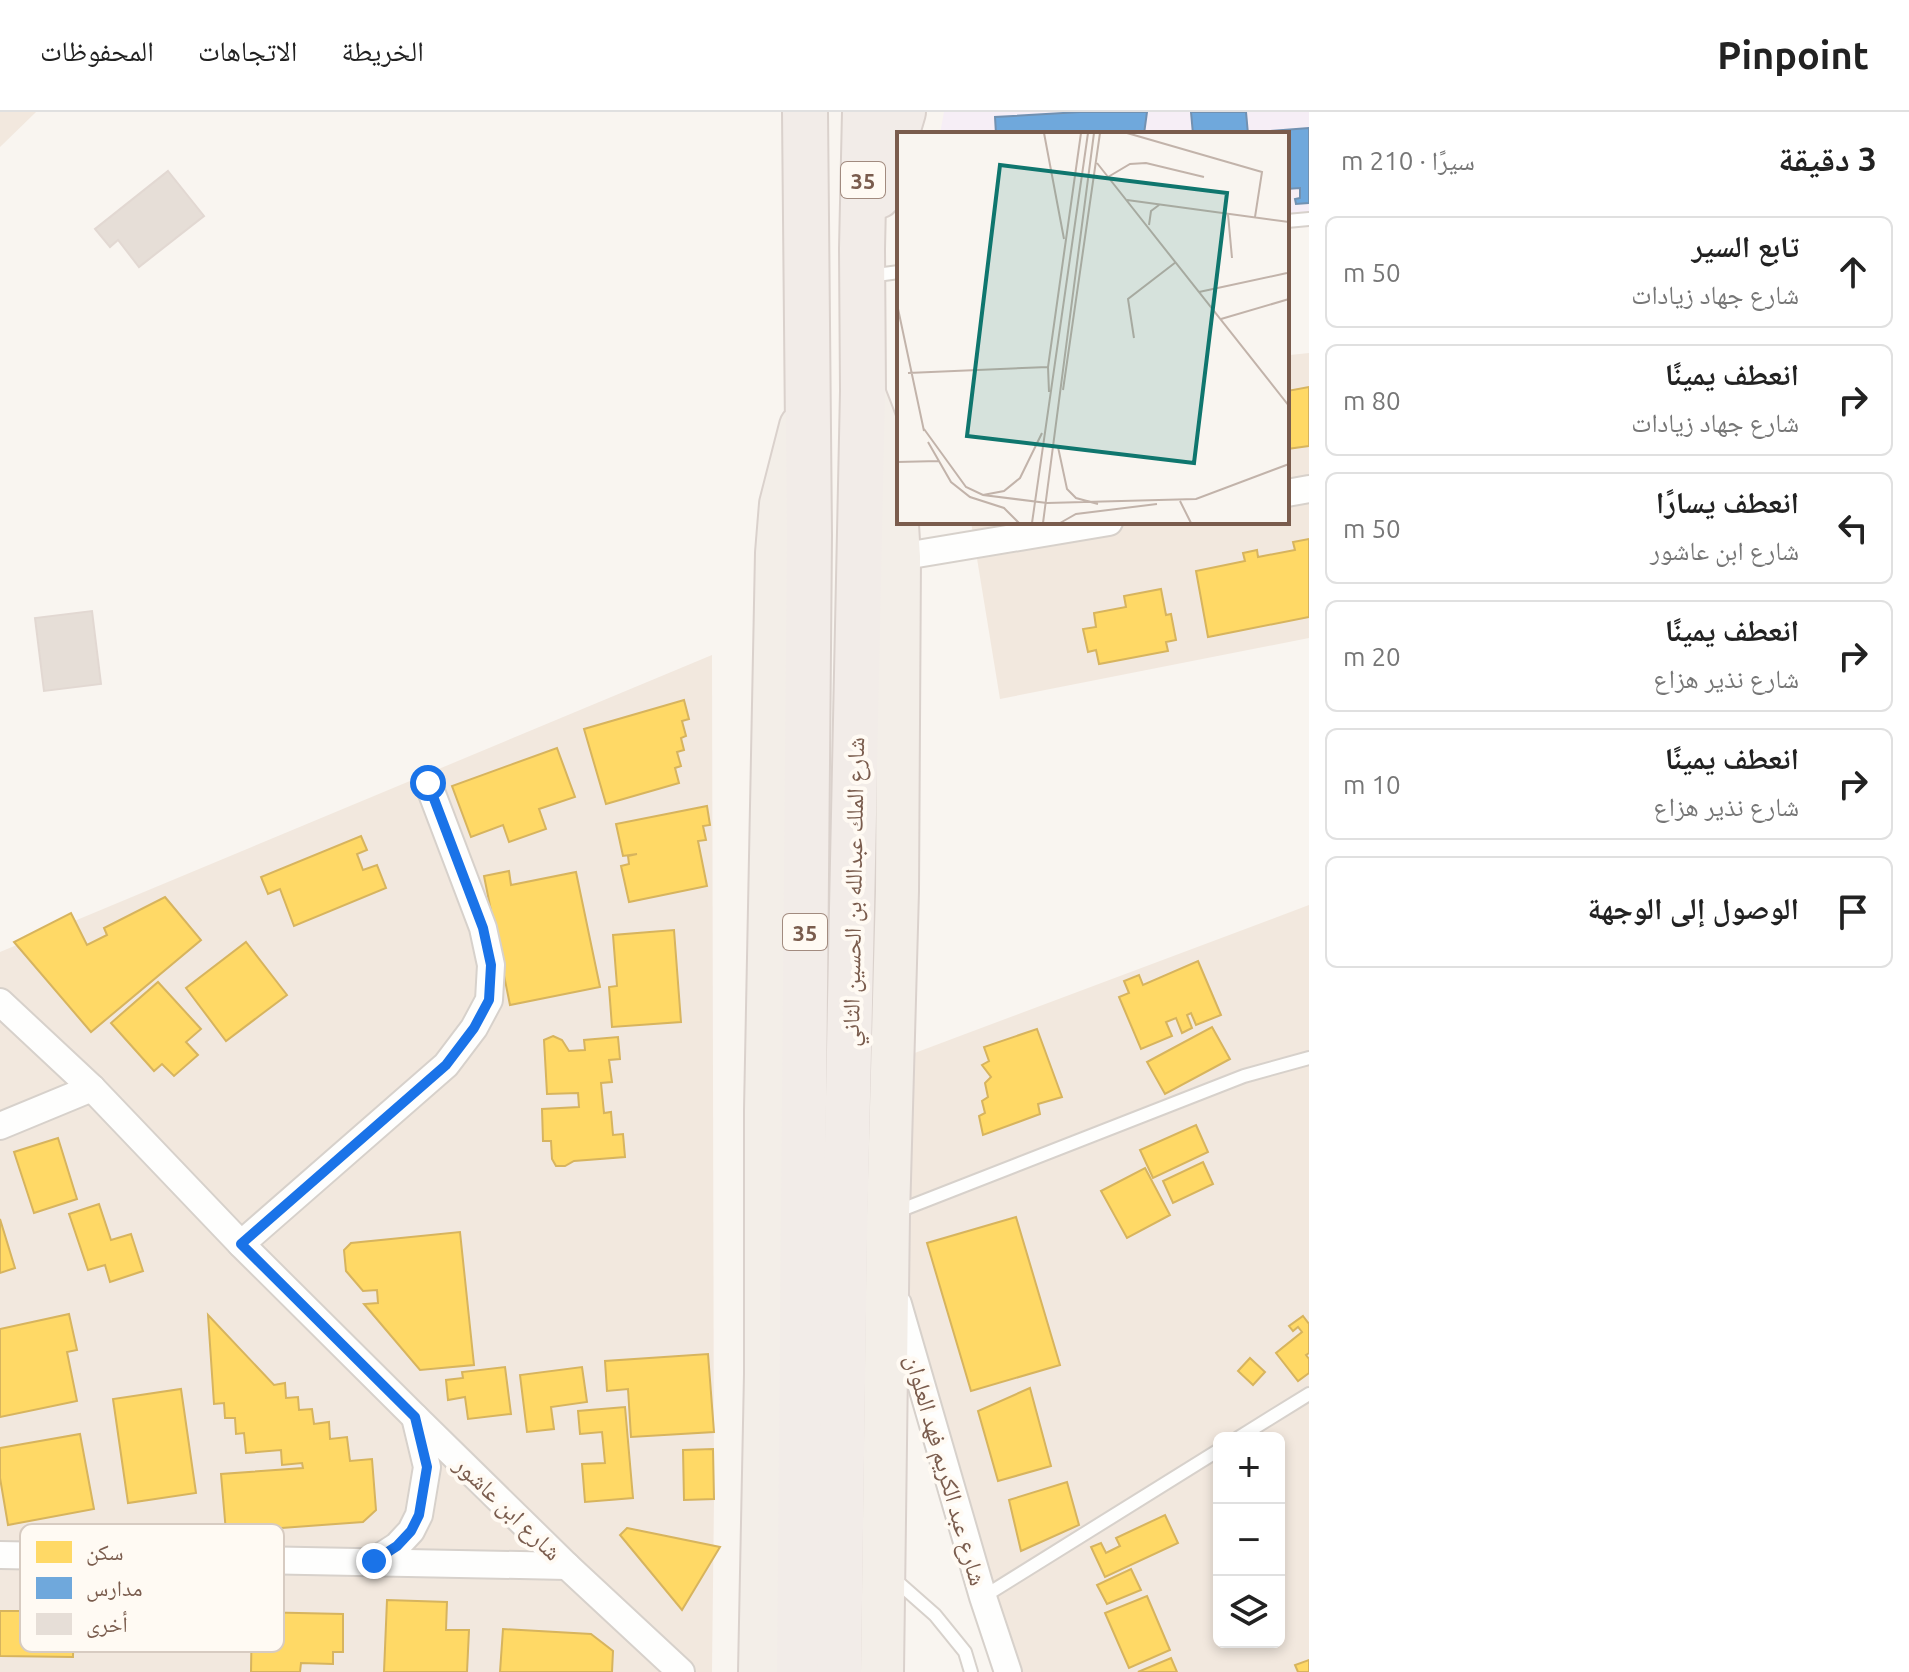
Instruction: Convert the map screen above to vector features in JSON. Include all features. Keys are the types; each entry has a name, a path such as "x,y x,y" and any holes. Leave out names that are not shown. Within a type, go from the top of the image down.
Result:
{"highway":[{"path":"784,112 805,191"},
{"name":"شارع الملك عبدالله بن الحسين الثاني","path":"799,1672 809,535 805,112"},
{"name":"شارع الملك عبدالله بن الحسين الثاني","path":"839,1672 863,391 874,266 865,112"},
{"path":"899,132 903,112"},
{"path":"874,266 897,144"}],"main road":[{"path":"863,391 892,478 899,557 897,891 888,1216 882,1672"},
{"path":"760,1672 766,1374 766,1110 777,553 781,504 807,406"}],"street":[{"path":"1289,493 1309,489"},
{"path":"899,557 1097,524"},
{"path":"241,1244 446,1065 474,1028 489,1000 491,965 483,928 428,783"},
{"name":"شارع ابن عاشور","path":"0,1002 92,1088 241,1244 415,1417 681,1672"},
{"path":"0,1126 92,1088"},
{"name":"شارع عبد الكريم فهد العلوان","path":"888,1267 983,1597 1008,1672"},
{"path":"374,1561 397,1546 411,1531 419,1515 427,1467 415,1417"},
{"path":"0,1555 20,1555"},
{"path":"284,1560 567,1566"}],"lane":[{"path":"1289,221 1309,219"},
{"path":"888,1216 1244,1076 1309,1058"},
{"path":"1248,1432 1309,1394"},
{"path":"983,1597 1213,1454"},
{"path":"884,1570 935,1615 965,1652 971,1672"}],"shaded area":[{"path":"0,112 36,112 0,147"},
{"path":"944,112 1309,112 1309,216 1289,218 1289,132 940,132"},
{"path":"1289,343 1290,355 1309,353 1309,638 1000,699 971,524 1289,524"},
{"path":"712,655 712,1672 0,1672 0,952"},
{"path":"1309,905 1309,1672 999,1672 880,1296 888,1063"}],"building: سكن":[{"path":"1309,387 1309,446 1289,449 1289,391"},
{"path":"1309,539 1309,617 1208,637 1196,571 1245,561 1243,553 1257,550 1258,557 1295,550 1293,542"},
{"path":"1161,589 1166,615 1171,614 1176,640 1166,642 1168,651 1099,664 1096,650 1088,652 1083,629 1096,627 1094,613 1126,607 1124,596"},
{"path":"684,700 689,719 682,721 686,736 681,738 684,750 677,752 681,766 675,768 679,783 606,804 584,729"},
{"path":"557,748 575,797 539,809 546,829 509,842 503,825 471,837 452,786"},
{"path":"707,806 710,825 703,826 706,840 698,841 707,886 629,902 621,866 629,864 628,856 637,854 623,856 616,824"},
{"path":"361,836 367,850 357,854 363,870 377,865 386,888 294,926 280,889 268,894 261,877"},
{"path":"509,871 511,885 576,872 600,987 510,1005 484,876"},
{"path":"165,897 201,940 91,1032 14,942 71,913 87,945 107,935 104,928"},
{"path":"674,930 681,1022 612,1027 609,987 617,986 613,935"},
{"path":"246,942 287,995 226,1041 186,988"},
{"path":"1198,961 1221,1015 1196,1025 1191,1013 1187,1015 1192,1028 1182,1033 1176,1018 1166,1022 1172,1036 1141,1049 1119,997 1129,993 1124,981 1139,975 1143,985"},
{"path":"158,982 201,1029 186,1042 198,1055 174,1076 162,1064 154,1071 111,1023"},
{"path":"1212,1027 1230,1059 1165,1094 1147,1062"},
{"path":"1037,1029 1062,1097 1038,1104 1040,1114 983,1135 979,1116 985,1113 982,1101 988,1097 985,1083 991,1077 982,1065 989,1061 984,1047"},
{"path":"553,1036 562,1040 569,1051 585,1050 584,1040 618,1037 620,1059 609,1060 612,1082 601,1083 604,1113 611,1112 613,1135 623,1134 625,1157 574,1161 565,1166 556,1166 552,1159 551,1141 543,1141 542,1109 579,1107 578,1093 547,1094 544,1040"},
{"path":"1196,1125 1208,1152 1153,1178 1140,1150"},
{"path":"58,1138 77,1199 34,1213 14,1152"},
{"path":"1203,1162 1213,1184 1173,1203 1163,1181"},
{"path":"1145,1168 1170,1215 1127,1238 1101,1191"},
{"path":"99,1204 111,1240 131,1234 143,1271 110,1282 105,1265 88,1270 69,1214"},
{"path":"1016,1217 1060,1365 971,1391 927,1243"},
{"path":"0,1219 15,1268 0,1273"},
{"path":"460,1232 474,1365 420,1370 364,1304 378,1303 377,1290 363,1291 346,1271 344,1250 351,1243"},
{"path":"69,1314 77,1350 67,1352 77,1401 0,1417 0,1329"},
{"path":"208,1315 274,1385 285,1383 286,1398 298,1397 299,1410 312,1409 314,1424 329,1422 330,1439 347,1437 350,1461 372,1459 376,1510 363,1522 284,1528 284,1524 225,1524 221,1474 303,1468 302,1463 282,1465 281,1450 246,1453 244,1433 236,1434 235,1418 225,1418 224,1403 214,1404"},
{"path":"1303,1316 1309,1324 1309,1353 1306,1355 1309,1373 1298,1381 1276,1353 1302,1332 1298,1327 1293,1331 1289,1326"},
{"path":"708,1354 714,1432 631,1437 628,1389 607,1391 605,1361"},
{"path":"1250,1358 1265,1372 1253,1385 1238,1371"},
{"path":"505,1367 511,1414 468,1419 465,1397 448,1400 446,1380 463,1378 462,1372"},
{"path":"582,1367 587,1402 551,1407 554,1429 527,1432 520,1375"},
{"path":"1030,1388 1051,1466 998,1481 978,1411"},
{"path":"181,1389 196,1493 128,1503 113,1399"},
{"path":"625,1407 633,1498 585,1502 582,1464 605,1463 602,1432 580,1434 578,1411"},
{"path":"80,1434 94,1509 8,1525 0,1478 0,1448"},
{"path":"713,1449 714,1499 684,1500 683,1450"},
{"path":"1067,1482 1079,1525 1021,1551 1009,1500"},
{"path":"1165,1515 1178,1543 1105,1577 1091,1547 1101,1543 1106,1553 1120,1546 1116,1538"},
{"path":"627,1528 720,1547 682,1610 620,1535"},
{"path":"1131,1569 1141,1590 1107,1604 1097,1585"},
{"path":"1147,1596 1170,1650 1129,1668 1105,1613"},
{"path":"387,1600 447,1602 446,1630 469,1630 467,1672 384,1672"},
{"path":"0,1611 20,1611 20,1652 73,1652 73,1657 0,1656"},
{"path":"284,1613 343,1614 343,1652 333,1652 333,1664 301,1663 300,1672 251,1672 251,1652 284,1652"},
{"path":"503,1629 591,1634 613,1651 612,1672 500,1672"},
{"path":"1171,1658 1177,1672 1138,1672"},
{"path":"1309,1660 1309,1672 1298,1672 1295,1665"}],"building: مدارس":[{"path":"1147,112 1144,132 996,132 995,117"},
{"path":"1191,112 1246,112 1248,132 1193,132"},
{"path":"1309,128 1309,203 1296,204 1295,199 1300,198 1300,188 1289,189 1289,132 1257,132"}],"building: أخرى":[{"path":"168,171 204,216 139,267 118,240 110,247 95,229"},
{"path":"92,611 101,684 44,691 35,618"}],"route":[{"path":"374,1561 397,1546 411,1531 419,1515 427,1467 415,1417 241,1244 446,1065 474,1028 489,1000 491,965 483,928 428,783"}]}
